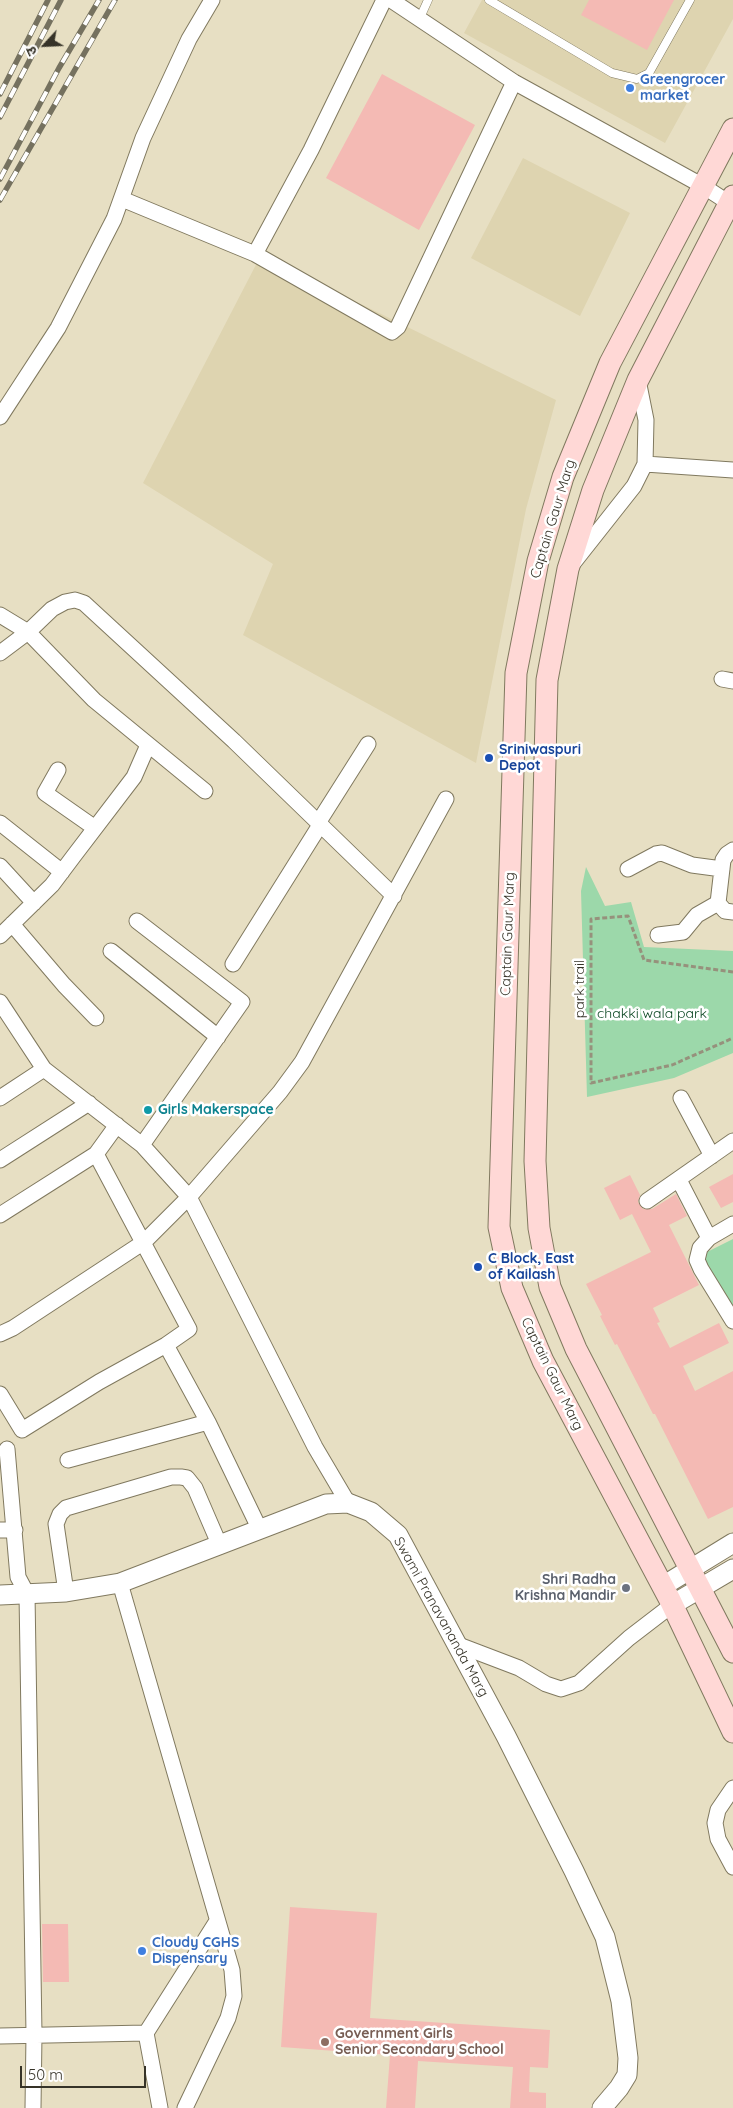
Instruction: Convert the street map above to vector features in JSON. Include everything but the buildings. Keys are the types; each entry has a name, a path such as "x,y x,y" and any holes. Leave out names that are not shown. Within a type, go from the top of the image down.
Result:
{"main road":[{"name":"Captain Gaur Marg","path":"733,129 610,363 563,477 538,561 516,673 500,1227 512,1288 542,1361 672,1605 733,1732"},
{"path":"731,199 638,380 593,490 568,569 547,680 535,1161 539,1228 550,1287 576,1350 733,1652"}],"street":[{"path":"0,417 58,328 114,219 143,138 189,39 212,0"},
{"path":"255,254 311,150 384,0"},
{"path":"391,0 418,20 514,82 703,186 731,199"},
{"path":"122,199 255,254 387,331 392,332 396,330 514,82"},
{"path":"568,569 634,486 645,464 646,420 638,380"},
{"path":"645,464 733,470"},
{"path":"0,653 28,632 52,609 65,602 75,600 84,602 234,741 394,896"},
{"path":"0,615 28,632 94,700 205,791"},
{"path":"233,964 368,744"},
{"path":"0,936 62,872 134,777 148,745"},
{"path":"58,770 45,793 95,828"},
{"path":"0,1334 13,1328 144,1242 189,1197 280,1092 302,1062 446,799"},
{"path":"0,823 62,872"},
{"path":"733,850 723,860 718,903 725,911 733,912"},
{"path":"628,869 656,854 662,853 692,865 722,869"},
{"path":"0,866 34,902"},
{"path":"658,935 684,932 696,915 718,903"},
{"path":"137,921 242,1002 142,1145"},
{"path":"12,924 64,985 96,1018"},
{"path":"111,951 218,1037"},
{"path":"0,1002 44,1068 142,1145 189,1197 315,1446 348,1503"},
{"path":"0,1098 44,1068"},
{"path":"681,1098 712,1156"},
{"path":"0,1160 89,1103"},
{"path":"0,1215 96,1154 117,1125"},
{"path":"647,1201 733,1141"},
{"path":"0,1394 22,1430 99,1382 166,1344 189,1328 96,1154"},
{"path":"679,1180 709,1238"},
{"path":"733,1224 709,1238 700,1248 697,1260 733,1321"},
{"path":"166,1344 208,1422 260,1530"},
{"path":"68,1460 208,1422"},
{"path":"7,1449 8,1530 18,1577 27,1594 34,2034 33,2108"},
{"path":"66,1592 56,1524 60,1514 66,1508 75,1505 171,1477 187,1478 196,1488 220,1546"},
{"name":"Swami Pranavananda Marg","path":"0,1595 66,1592 120,1584 326,1504 348,1503 371,1512 398,1535 558,1837 605,1938 621,2001 628,2058 627,2075 602,2108"},
{"path":"456,1644 519,1668 546,1684 561,1689 579,1683 629,1638 672,1605 696,1578 733,1544"},
{"path":"662,1586 733,1569"},
{"path":"120,1584 232,1970 234,1996 228,2018 185,2108"},
{"path":"733,1788 718,1810 715,1823 718,1839 733,1867"},
{"path":"160,2108 146,2033 217,1921"},
{"path":"0,2036 146,2033"},
{"name":"Swami Pranavananda Marg","path":"619,2088 619,2108"}],"lane":[{"path":"418,20 428,0"},
{"path":"489,0 612,73 637,79 649,72 690,0"}],"path":[{"name":"park trail","path":"733,972 644,960 628,916 591,919 591,1083 672,1065 733,1038"}],"shaded area":[{"name":"Greengrocer market","path":"482,0 733,0 733,19 665,143 464,33"},
{"path":"523,158 630,213 580,316 471,258"},
{"path":"261,255 556,400 526,509 476,763 243,635 273,564 143,483"}],"green space":[{"name":"chakki wala park","path":"586,867 605,906 631,902 644,947 733,951 733,1053 674,1078 587,1097 581,891"},
{"path":"733,1239 733,1307 701,1255"}],"railway":[{"path":"0,94 48,0"},
{"path":"0,117 61,0"},
{"path":"0,179 59,68 99,0"},
{"path":"0,200 115,0"}],"place":[{"name":"Greengrocer market","path":"630,88"},
{"name":"Sriniwaspuri Depot","path":"489,758"},
{"name":"Girls Makerspace","path":"148,1110"},
{"name":"C Block, East of Kailash","path":"478,1267"},
{"name":"Shri Radha Krishna Mandir","path":"626,1588"},
{"name":"Cloudy CGHS Dispensary","path":"142,1951"},
{"name":"Government Girls Senior Secondary School","path":"325,2042"}]}
